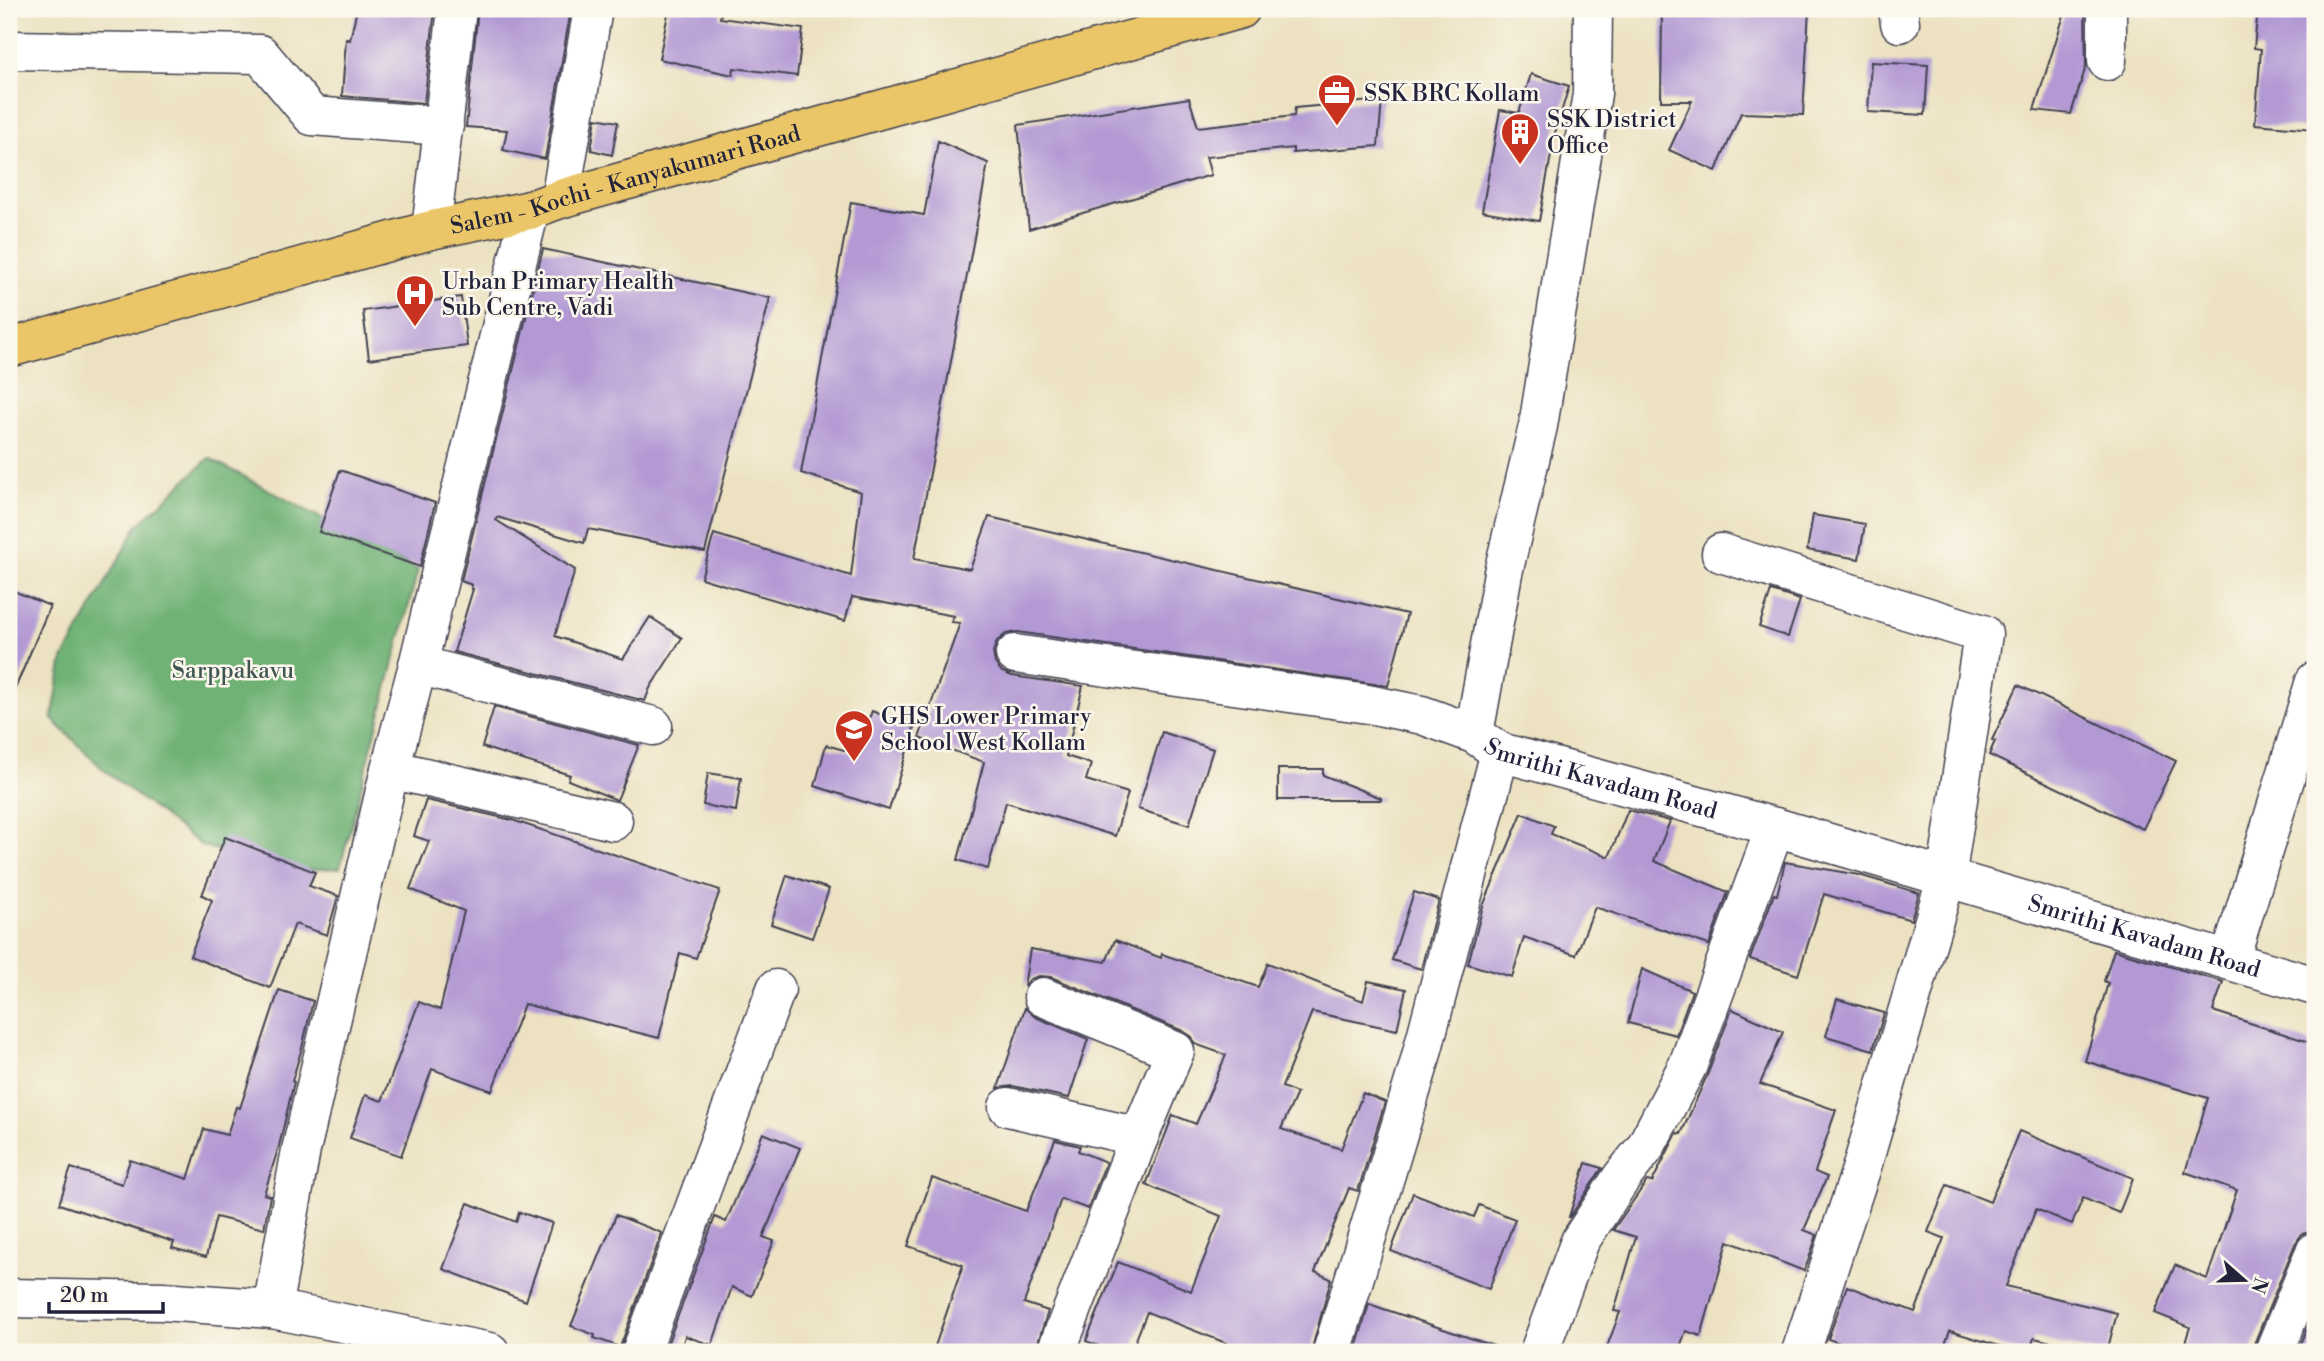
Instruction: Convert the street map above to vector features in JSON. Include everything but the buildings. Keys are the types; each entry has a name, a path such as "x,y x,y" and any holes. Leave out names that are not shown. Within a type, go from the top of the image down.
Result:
{"main road":[{"name":"Salem - Kochi - Kanyakumari Road","path":"9,348 431,230 545,204 1241,9"}],"street":[{"path":"431,230 457,9"},
{"path":"272,1310 301,1150 390,769 545,204 593,9"},
{"name":"Smrithi Kavadam Road","path":"1593,9 1592,94 1538,426 1503,573 1487,743 2315,986"},
{"path":"2107,9 2107,61"},
{"path":"9,50 260,54 312,116 444,126"},
{"path":"1721,553 1983,634 1946,879 1861,1170 1801,1352"},
{"path":"1015,654 1368,704 1422,715 1487,743 1418,1068 1332,1352"},
{"path":"418,665 653,726"},
{"path":"2230,959 2315,681"},
{"path":"390,769 613,821"},
{"path":"1539,1352 1580,1241 1622,1177 1645,1148 1688,1065 1775,827"},
{"path":"641,1352 776,989"},
{"path":"1043,997 1175,1051 1056,1352"},
{"path":"1008,1107 1139,1137"},
{"path":"2274,1352 2315,1252"},
{"path":"9,1298 162,1301 272,1310 489,1352"}],"green space":[{"name":"Sarppakavu","path":"209,458 418,570 340,868 284,871 201,845 105,771 52,719 63,659 137,526"}],"place":[{"name":"SSK BRC Kollam","path":"1337,127"},
{"name":"SSK District Office","path":"1520,166"},
{"name":"Urban Primary Health Sub Centre, Vadi","path":"415,328"},
{"name":"GHS Lower Primary School West Kollam","path":"854,763"}]}
